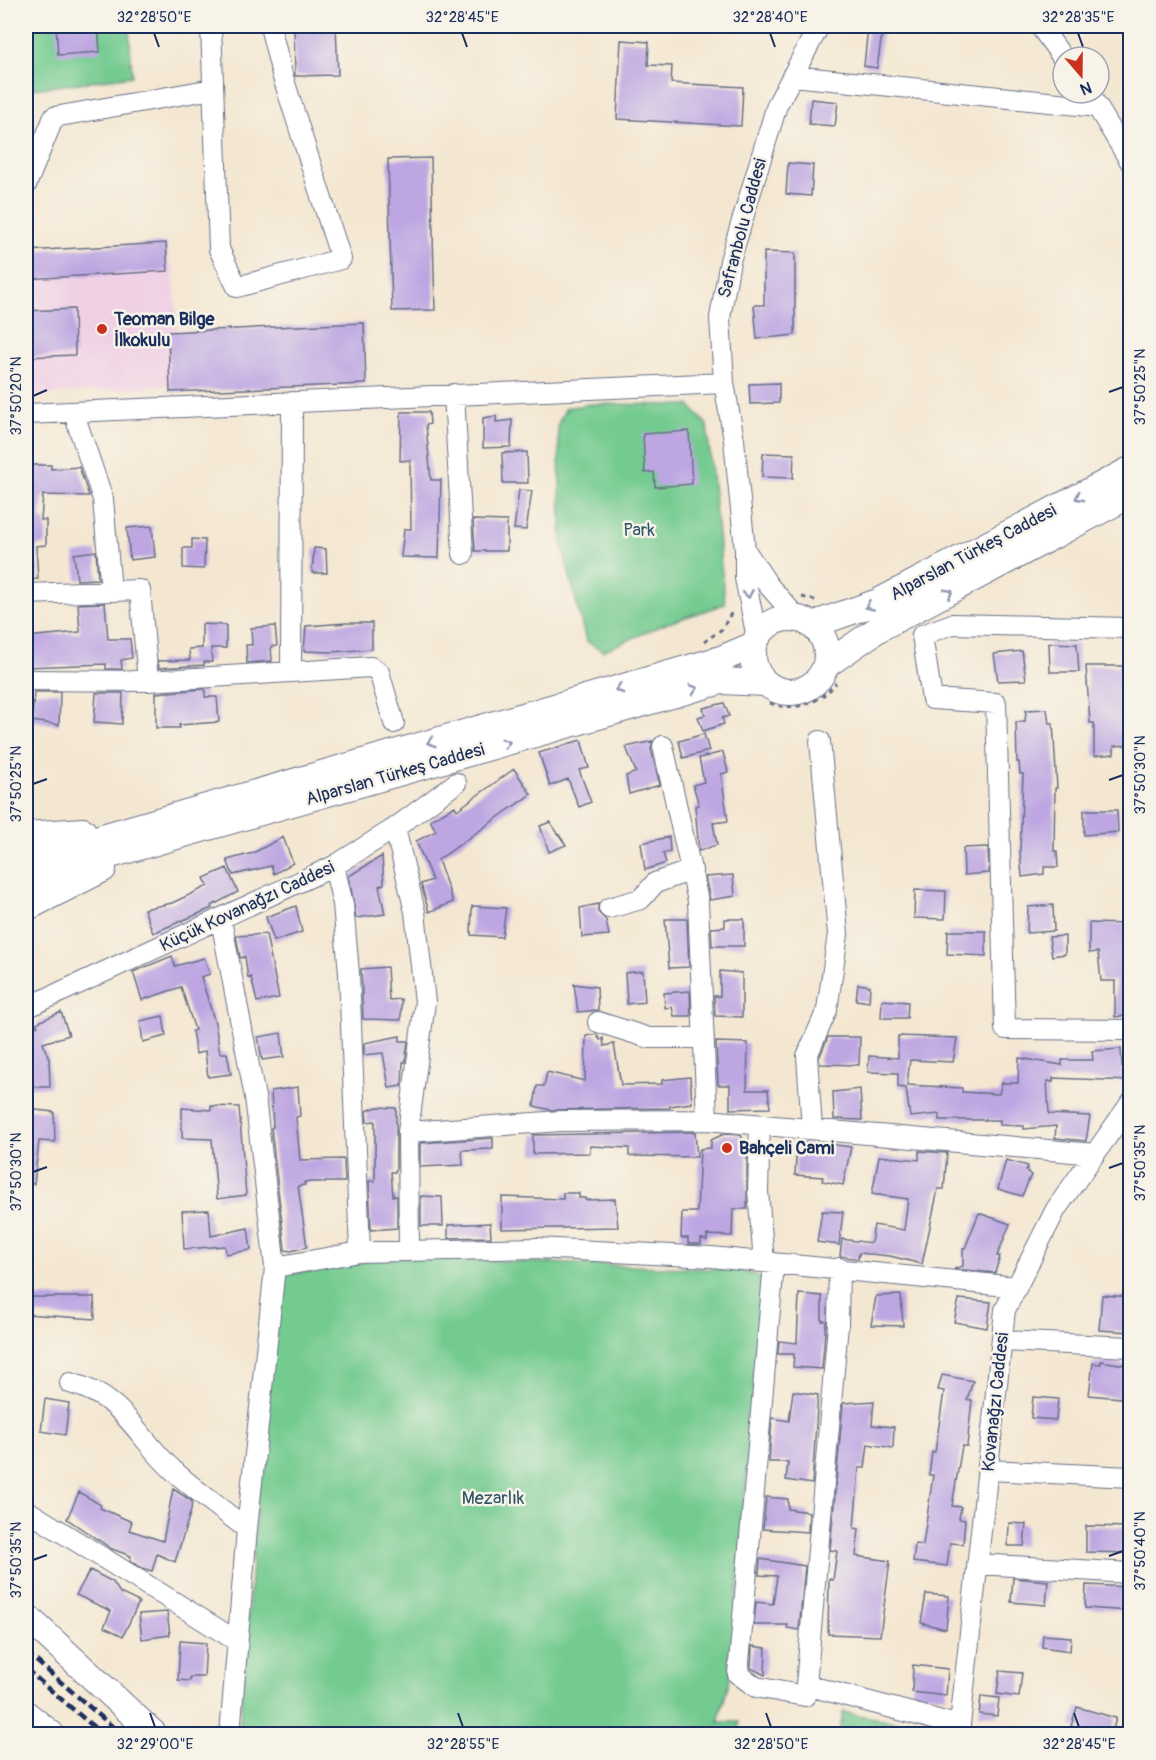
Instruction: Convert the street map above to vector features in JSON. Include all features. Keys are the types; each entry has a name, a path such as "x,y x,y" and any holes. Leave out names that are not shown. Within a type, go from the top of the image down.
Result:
{"main road":[{"name":"Alparslan Türkeş Caddesi","path":"802,613 878,602 1131,470"},
{"name":"Alparslan Türkeş Caddesi","path":"826,665 878,629 1131,495"},
{"path":"802,613 825,640 828,652 826,665 821,676 801,691 776,690 765,683 753,662 755,642 774,621 802,613"},
{"name":"Alparslan Türkeş Caddesi","path":"26,879 303,789 721,659 755,642"},
{"name":"Alparslan Türkeş Caddesi","path":"26,859 721,681 765,683"},
{"path":"26,835 87,830 236,786 280,778 303,789"},
{"path":"26,908 97,871 247,827 303,789"},
{"path":"26,1616 154,1734"},
{"path":"26,1714 51,1734"}],"street":[{"path":"211,26 219,249 237,287 341,259 282,74 270,26"},
{"name":"Safranbolu Caddesi","path":"755,642 743,566 745,550 734,440 724,383 720,318 730,261 777,105 819,26"},
{"path":"1040,26 1054,45"},
{"path":"793,76 1051,97"},
{"path":"26,184 54,117 213,89"},
{"path":"1096,105 1131,161"},
{"path":"26,414 724,383"},
{"path":"454,394 463,554"},
{"path":"291,672 292,402"},
{"path":"76,412 77,423 103,499 111,591"},
{"path":"745,550 769,586 802,613"},
{"path":"26,594 140,590 148,681"},
{"path":"1131,628 952,624 922,635 932,699 996,703 1005,1029 1131,1030"},
{"path":"26,680 148,681 371,667 379,672 394,723"},
{"path":"812,1129 807,1056 827,1010 838,934 820,741"},
{"path":"663,746 698,901 707,1120"},
{"name":"Küçük Kovanağzı Caddesi","path":"26,1008 334,866 395,828 456,783"},
{"path":"395,828 415,912 425,1002 408,1132 410,1251"},
{"path":"334,866 343,904 349,973 360,1252"},
{"path":"609,908 641,899 655,883 692,870"},
{"path":"221,920 255,1098 275,1267 247,1529 230,1734"},
{"path":"598,1022 649,1038 704,1038"},
{"name":"Kovanağzı Caddesi","path":"959,1730 1005,1310 1056,1209 1131,1104"},
{"path":"408,1132 561,1121 707,1120 1095,1154"},
{"path":"760,1125 758,1191 769,1262 738,1674 756,1688 806,1696 838,1325 839,1268"},
{"path":"275,1267 360,1252 537,1248 769,1262 1017,1287"},
{"path":"1002,1341 1131,1347"},
{"path":"70,1383 89,1388 110,1400 131,1420 172,1470 247,1529"},
{"path":"988,1470 1131,1478"},
{"path":"26,1510 237,1641"},
{"path":"977,1564 1131,1573"},
{"path":"806,1685 959,1730"}],"path":[{"path":"698,645 722,629 735,607 748,598"},
{"path":"802,613 825,602"}],"shaded area":[{"name":"Teoman Bilge İlkokulu","path":"173,264 181,385 26,396 26,274"}],"green space":[{"path":"26,26 129,26 132,76 26,90"},
{"name":"Park","path":"591,404 689,405 707,425 725,604 665,624 603,651 586,641 562,545 558,424 566,408"},
{"name":"Mezarlık","path":"390,1257 742,1270 769,1281 757,1347 731,1675 718,1722 739,1722 738,1734 239,1734 274,1277"},
{"path":"843,1712 937,1730 937,1734 839,1734"}],"building":[{"path":"56,26 98,26 100,52 58,55"},
{"path":"294,26 336,26 338,75 295,76"},
{"path":"868,26 883,26 877,68 864,66"},
{"path":"621,40 649,42 648,65 672,66 671,83 743,87 741,126 617,119"},
{"path":"811,99 838,102 835,126 809,124"},
{"path":"431,158 435,310 392,311 388,159"},
{"path":"788,163 813,165 811,196 786,194"},
{"path":"166,243 168,271 26,279 26,251"},
{"path":"764,252 795,253 795,335 757,339 754,305 764,305"},
{"path":"74,309 75,355 26,357 26,311"},
{"path":"364,323 366,384 170,392 168,332"},
{"path":"779,383 779,403 750,404 749,384"},
{"path":"401,412 429,412 430,424 426,425 431,480 441,480 439,558 401,557 404,529 411,529 410,460 400,461"},
{"path":"496,416 496,422 512,420 511,447 483,448 483,418"},
{"path":"689,431 692,484 655,487 654,472 645,473 643,434"},
{"path":"527,452 528,483 503,483 502,453"},
{"path":"763,453 794,454 793,478 762,477"},
{"path":"26,465 51,465 51,469 79,467 89,496 43,495 41,520 46,520 46,545 36,546 38,579 26,580"},
{"path":"519,490 532,491 526,530 514,529"},
{"path":"473,520 507,521 507,551 475,551"},
{"path":"152,526 155,557 130,560 127,528"},
{"path":"192,539 205,540 204,569 183,568 183,548 192,548"},
{"path":"314,548 326,549 327,573 312,573"},
{"path":"96,551 98,579 77,580 74,554"},
{"path":"105,603 108,639 130,639 132,658 121,660 122,669 106,669 106,664 26,667 26,637 80,632 78,604"},
{"path":"372,623 372,649 332,652 304,651 306,626"},
{"path":"202,624 226,625 226,648 211,648 212,662 204,662 204,665 159,668 158,661 190,660 189,649 202,648"},
{"path":"275,626 277,646 271,647 272,661 247,663 246,645 252,645 251,628"},
{"path":"1049,643 1077,644 1079,672 1050,672"},
{"path":"1022,651 1026,680 998,681 994,654"},
{"path":"1086,666 1123,666 1130,745 1114,746 1114,754 1094,756 1094,723 1090,723"},
{"path":"205,689 205,697 217,697 219,722 179,725 180,728 156,728 156,693"},
{"path":"34,692 60,692 59,725 32,721"},
{"path":"96,693 123,693 122,724 94,722"},
{"path":"724,703 729,716 722,718 724,724 703,731 698,717 705,715 703,708"},
{"path":"1047,709 1049,723 1053,723 1057,788 1055,788 1054,851 1057,851 1058,867 1044,867 1044,874 1022,877 1020,852 1023,774 1020,774 1019,762 1017,762 1016,722 1025,722 1026,710"},
{"path":"704,734 709,751 683,758 679,741"},
{"path":"581,740 589,768 579,770 591,802 579,807 568,779 550,786 539,753"},
{"path":"653,741 651,749 660,785 629,794 626,776 636,772 626,747"},
{"path":"723,752 728,772 721,774 728,821 713,823 717,845 699,851 695,806 699,805 693,785 704,782 699,758"},
{"path":"514,769 531,794 438,860 453,902 429,912 421,884 432,880 416,841 436,831 430,820 455,806 457,810"},
{"path":"1084,810 1117,810 1118,832 1084,835"},
{"path":"550,822 566,845 549,852 540,826"},
{"path":"283,837 293,863 274,874 271,866 233,875 227,860 253,853"},
{"path":"669,837 670,852 663,853 666,863 645,870 641,843"},
{"path":"988,847 989,873 964,875 963,848"},
{"path":"382,856 384,884 379,886 385,914 356,918 349,876"},
{"path":"227,868 238,892 211,906 212,908 153,933 144,909 172,903 208,886 204,878"},
{"path":"733,875 735,896 710,900 705,877"},
{"path":"915,890 946,891 945,919 914,918"},
{"path":"598,904 598,912 606,920 609,935 582,937 580,908"},
{"path":"1053,905 1054,931 1027,933 1028,907"},
{"path":"296,906 302,932 274,941 266,917"},
{"path":"472,906 506,908 502,937 471,935"},
{"path":"665,919 687,919 689,967 669,968"},
{"path":"725,919 744,919 744,946 712,946 711,928 725,927"},
{"path":"1089,923 1126,924 1125,964 1131,963 1131,1015 1115,1017 1115,981 1101,981 1098,952 1089,953"},
{"path":"948,931 986,931 986,956 947,954"},
{"path":"266,934 279,998 257,1002 251,977 248,978 245,957 240,958 236,936"},
{"path":"1065,936 1065,954 1052,956 1049,937"},
{"path":"172,956 175,966 204,958 210,974 201,977 215,1023 220,1053 227,1053 231,1074 208,1077 205,1051 196,1054 192,1031 195,1030 181,987 142,1000 133,972"},
{"path":"387,967 389,1000 401,999 401,1020 363,1019 361,969"},
{"path":"643,971 645,1002 627,1004 625,973"},
{"path":"720,971 742,973 742,1017 715,1016 714,996 720,996"},
{"path":"574,984 597,987 598,1010 578,1012"},
{"path":"858,984 870,986 869,1002 856,1000"},
{"path":"690,991 691,1016 674,1016 672,1007 665,1008 664,993"},
{"path":"882,1000 908,1002 907,1018 881,1018"},
{"path":"61,1012 69,1035 43,1043 49,1059 50,1087 26,1087 26,1031 38,1026 36,1023"},
{"path":"163,1016 166,1036 143,1042 140,1021"},
{"path":"281,1033 284,1057 262,1060 258,1037"},
{"path":"596,1034 600,1040 603,1038 604,1046 614,1044 621,1085 662,1084 662,1080 690,1077 692,1103 670,1106 670,1108 551,1110 534,1106 537,1086 544,1086 547,1072 585,1081 586,1036"},
{"path":"400,1036 400,1041 408,1041 405,1062 403,1062 402,1086 389,1088 383,1053 364,1055 364,1043"},
{"path":"898,1036 957,1038 953,1062 910,1060 907,1085 962,1088 962,1092 999,1094 1002,1083 1018,1083 1019,1058 1062,1065 1062,1060 1093,1060 1092,1051 1121,1049 1122,1066 1131,1067 1131,1081 1053,1078 1053,1082 1047,1081 1049,1114 1090,1116 1086,1141 1055,1138 1056,1126 1024,1129 1024,1126 1000,1125 1000,1120 939,1120 939,1114 910,1117 906,1088 898,1087 898,1073 868,1072 869,1056 898,1058"},
{"path":"828,1037 860,1037 859,1065 820,1064 819,1058"},
{"path":"716,1042 748,1043 747,1090 768,1090 770,1108 730,1109 730,1085 718,1085"},
{"path":"298,1087 300,1116 296,1117 300,1160 344,1159 345,1182 304,1182 305,1185 298,1186 307,1247 291,1251 285,1250 271,1128 273,1127 271,1091"},
{"path":"860,1089 862,1120 834,1119 833,1092"},
{"path":"211,1106 239,1107 246,1195 217,1199 212,1139 182,1138 182,1108 211,1110"},
{"path":"377,1107 396,1108 396,1168 395,1172 391,1172 393,1196 397,1196 397,1228 371,1230 369,1181 375,1181 375,1121 367,1122 366,1111"},
{"path":"26,1109 54,1112 55,1142 39,1141 34,1184 26,1183"},
{"path":"695,1132 697,1157 629,1156 629,1148 590,1146 590,1153 533,1154 533,1135"},
{"path":"724,1134 741,1135 747,1149 747,1209 733,1209 732,1236 707,1235 707,1240 701,1239 701,1244 688,1244 688,1238 681,1238 682,1212 697,1212 700,1149 711,1148 711,1140"},
{"path":"493,1138 493,1149 462,1150 463,1165 420,1167 420,1143"},
{"path":"797,1142 829,1147 829,1144 851,1147 843,1185 822,1181 823,1177 795,1175"},
{"path":"919,1151 947,1153 944,1189 938,1189 922,1264 890,1256 859,1253 858,1259 840,1256 842,1239 871,1243 874,1225 904,1230 908,1199 872,1194 879,1156 919,1160"},
{"path":"1006,1160 1028,1166 1026,1171 1031,1175 1022,1196 998,1189"},
{"path":"563,1193 579,1193 579,1198 585,1198 585,1200 615,1199 618,1227 502,1229 502,1197 563,1199"},
{"path":"421,1196 442,1197 443,1226 421,1226"},
{"path":"209,1210 211,1236 248,1228 251,1250 226,1254 225,1246 184,1249 182,1211"},
{"path":"822,1211 843,1212 839,1245 817,1242"},
{"path":"979,1213 1010,1224 997,1256 1000,1256 995,1273 954,1269 963,1266 963,1248 965,1248"},
{"path":"490,1223 491,1237 448,1238 448,1225"},
{"path":"799,1294 822,1296 822,1321 826,1321 822,1369 793,1367 794,1354 778,1354 779,1341 797,1343"},
{"path":"901,1295 903,1326 871,1325 876,1296"},
{"path":"1102,1295 1131,1297 1131,1332 1099,1330"},
{"path":"26,1297 94,1297 95,1319 26,1314"},
{"path":"959,1299 991,1302 987,1328 954,1322"},
{"path":"1101,1361 1131,1366 1131,1399 1089,1395 1093,1363 1101,1364"},
{"path":"942,1375 973,1381 967,1400 972,1400 967,1446 962,1446 952,1506 961,1507 959,1519 965,1520 963,1544 950,1543 947,1566 913,1562 915,1544 923,1545 933,1475 929,1475 932,1452 935,1452 944,1391 938,1390"},
{"path":"793,1391 818,1395 812,1484 786,1480 788,1462 769,1462 772,1418 789,1421"},
{"path":"1033,1397 1058,1399 1056,1420 1031,1418"},
{"path":"45,1399 69,1403 65,1435 41,1431"},
{"path":"874,1401 872,1425 894,1427 893,1448 868,1444 865,1468 859,1468 854,1528 859,1529 856,1556 890,1561 880,1636 828,1634 829,1579 833,1580 837,1551 830,1550 843,1403"},
{"path":"173,1489 192,1501 191,1510 175,1562 157,1554 152,1571 130,1561 131,1556 112,1549 67,1519 79,1492 101,1505 100,1508 132,1522 129,1530 163,1541"},
{"path":"766,1497 788,1499 788,1509 809,1512 808,1532 763,1529"},
{"path":"1009,1523 1026,1524 1024,1546 1008,1546"},
{"path":"1086,1526 1131,1527 1131,1553 1086,1552"},
{"path":"760,1559 805,1566 799,1630 787,1628 788,1625 754,1625 756,1602 773,1604 777,1576 759,1575"},
{"path":"90,1570 113,1582 120,1593 139,1602 123,1636 104,1627 111,1611 76,1595"},
{"path":"1013,1578 1048,1581 1046,1605 1011,1602"},
{"path":"1086,1585 1131,1587 1131,1611 1085,1608"},
{"path":"926,1594 949,1596 946,1629 921,1623"},
{"path":"167,1612 170,1635 142,1639 139,1614"},
{"path":"1043,1635 1071,1637 1070,1651 1042,1647"},
{"path":"180,1641 206,1643 204,1677 190,1677 190,1681 178,1680"},
{"path":"752,1646 766,1648 765,1675 751,1668"},
{"path":"913,1665 948,1669 946,1696 912,1692"},
{"path":"1000,1671 1022,1673 1019,1697 997,1694"},
{"path":"981,1696 999,1698 997,1716 979,1714"},
{"path":"1077,1707 1116,1718 1112,1734 1082,1734 1083,1730 1071,1726"}],"railway":[{"path":"26,1652 121,1734"},
{"path":"26,1669 102,1734"}],"place":[{"name":"Teoman Bilge İlkokulu","path":"102,329"},
{"name":"Bahçeli Cami","path":"727,1148"}]}
